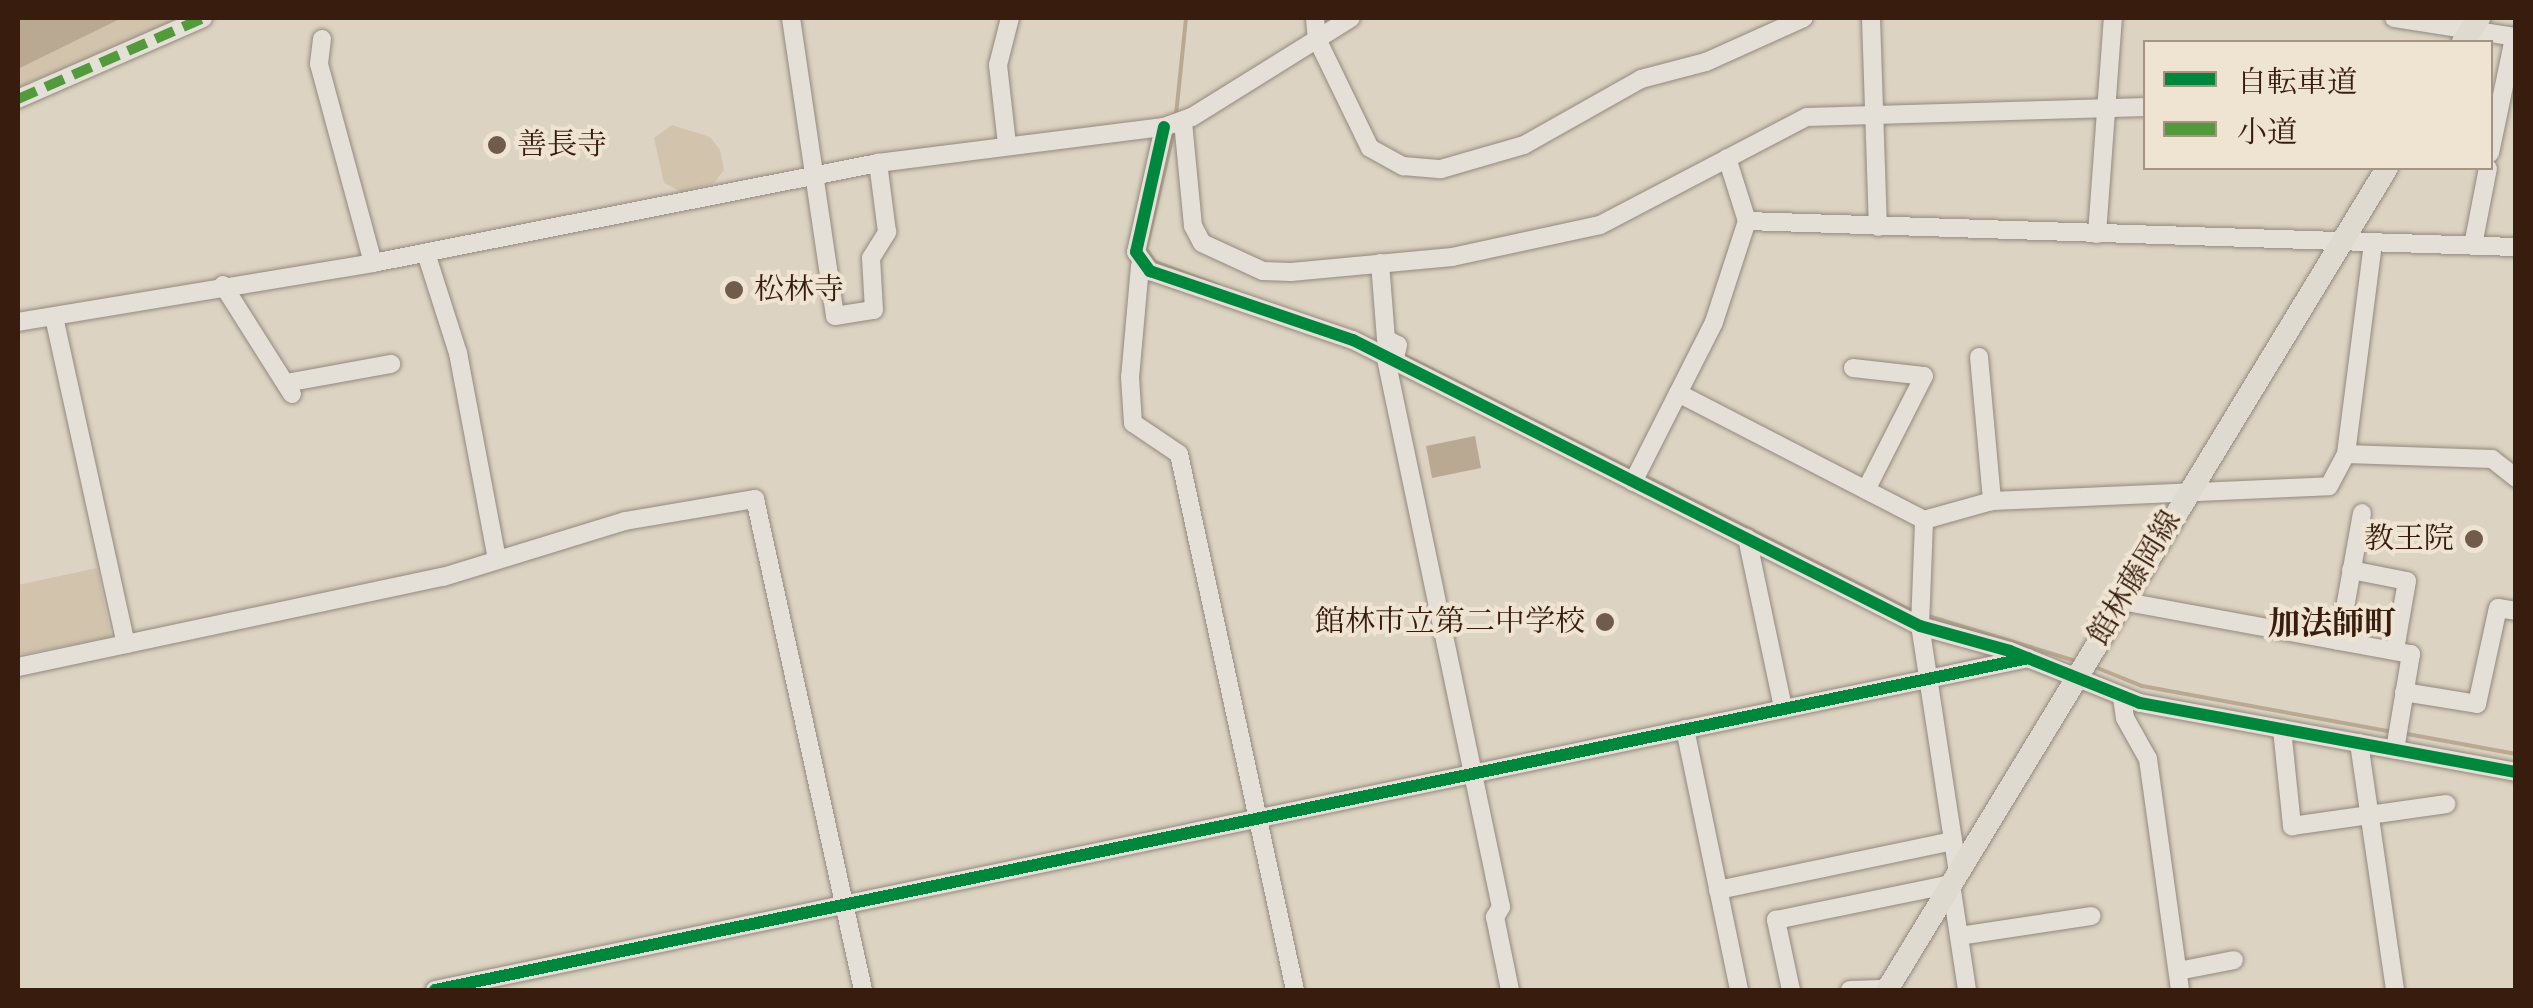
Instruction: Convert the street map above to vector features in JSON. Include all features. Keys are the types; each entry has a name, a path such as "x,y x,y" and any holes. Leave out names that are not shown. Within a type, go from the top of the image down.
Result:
{"main road":[{"name":"館林藤岡線","path":"1888,990 2385,170"}],"street":[{"path":"18,98 203,18"},
{"path":"792,18 835,316 874,310 870,258 887,232 878,164"},
{"path":"1007,144 998,65 1010,18"},
{"path":"1314,18 1317,39 1370,148 1403,166 1441,169 1524,144 1641,79 1706,62 1804,18"},
{"path":"18,322 373,264 878,164 1173,124 1350,18"},
{"path":"1871,18 1878,226"},
{"path":"2098,234 2113,18"},
{"path":"2394,18 2515,38 2511,74 2493,143"},
{"path":"322,39 319,64 373,264"},
{"path":"1173,124 1193,226 1221,257 1263,271 1484,252 1600,225 1808,117 2143,107"},
{"path":"1173,124 1136,252 1140,266 1130,377 1133,423 1179,454 1295,990"},
{"path":"1633,482 1714,322 1747,221 1727,158"},
{"path":"2473,245 2488,170"},
{"path":"1747,221 2516,247"},
{"path":"1678,392 1924,520 1992,502 2314,490 2328,486 2346,454 2373,243"},
{"path":"426,253 458,353 497,560"},
{"path":"1380,263 1386,339 1398,345 1390,361 1473,776 1510,990"},
{"path":"1140,266 1352,340 1920,626 2028,658 2122,697 2516,772"},
{"path":"223,286 289,388 391,364"},
{"path":"54,317 126,644"},
{"path":"1979,357 1992,502"},
{"path":"1853,368 1924,376 1866,490"},
{"path":"2346,454 2492,459 2516,478"},
{"path":"18,668 497,560 625,520 755,499 863,990"},
{"path":"2339,641 2362,513"},
{"path":"1924,520 1920,626 1954,841 1959,936 1967,990"},
{"path":"1747,538 1783,708"},
{"path":"2352,570 2407,581 2395,650"},
{"path":"2121,601 2411,654 2395,750"},
{"path":"2404,692 2476,704 2498,608 2516,611"},
{"path":"435,990 2028,658"},
{"path":"2122,697 2125,718 2148,759 2180,990"},
{"path":"1685,729 1740,990"},
{"path":"2282,729 2292,826 2446,804"},
{"path":"2360,743 2394,990"},
{"path":"1718,890 1954,841"},
{"path":"1791,990 1776,920 1955,878"},
{"path":"1959,936 2092,916"},
{"path":"2178,971 2234,960"},
{"path":"1850,990 1877,985 1888,990"}],"shaded area":[{"path":"18,18 122,18 18,69"},
{"path":"122,18 179,18 18,88 18,69"},
{"path":"672,125 710,137 720,150 724,170 714,183 682,192 664,183 654,138"},
{"path":"1475,436 1481,468 1432,478 1426,446"},
{"path":"97,568 111,637 18,655 18,585"}],"waterway":[{"path":"1176,115 1186,18"},
{"path":"1174,130 1146,249 1155,262 1218,285"},
{"path":"1400,353 1633,470"},
{"path":"1641,474 1914,612"},
{"path":"1928,616 2076,661"},
{"path":"2095,667 2142,686 2393,732"},
{"path":"2402,733 2516,754"}],"marked path":[{"path":"18,99 203,18"}],"cycle path":[{"path":"1164,127 1136,252 1150,271 1353,340 1920,626 2010,651 2140,703 2516,772"},
{"path":"435,990 2028,658"}],"place":[{"name":"善長寺","path":"497,145"},
{"name":"松林寺","path":"734,290"},
{"name":"教王院","path":"2474,539"},
{"name":"館林市立第二中学校","path":"1605,622"}],"district":[{"name":"加法師町","path":"2332,624"}]}
